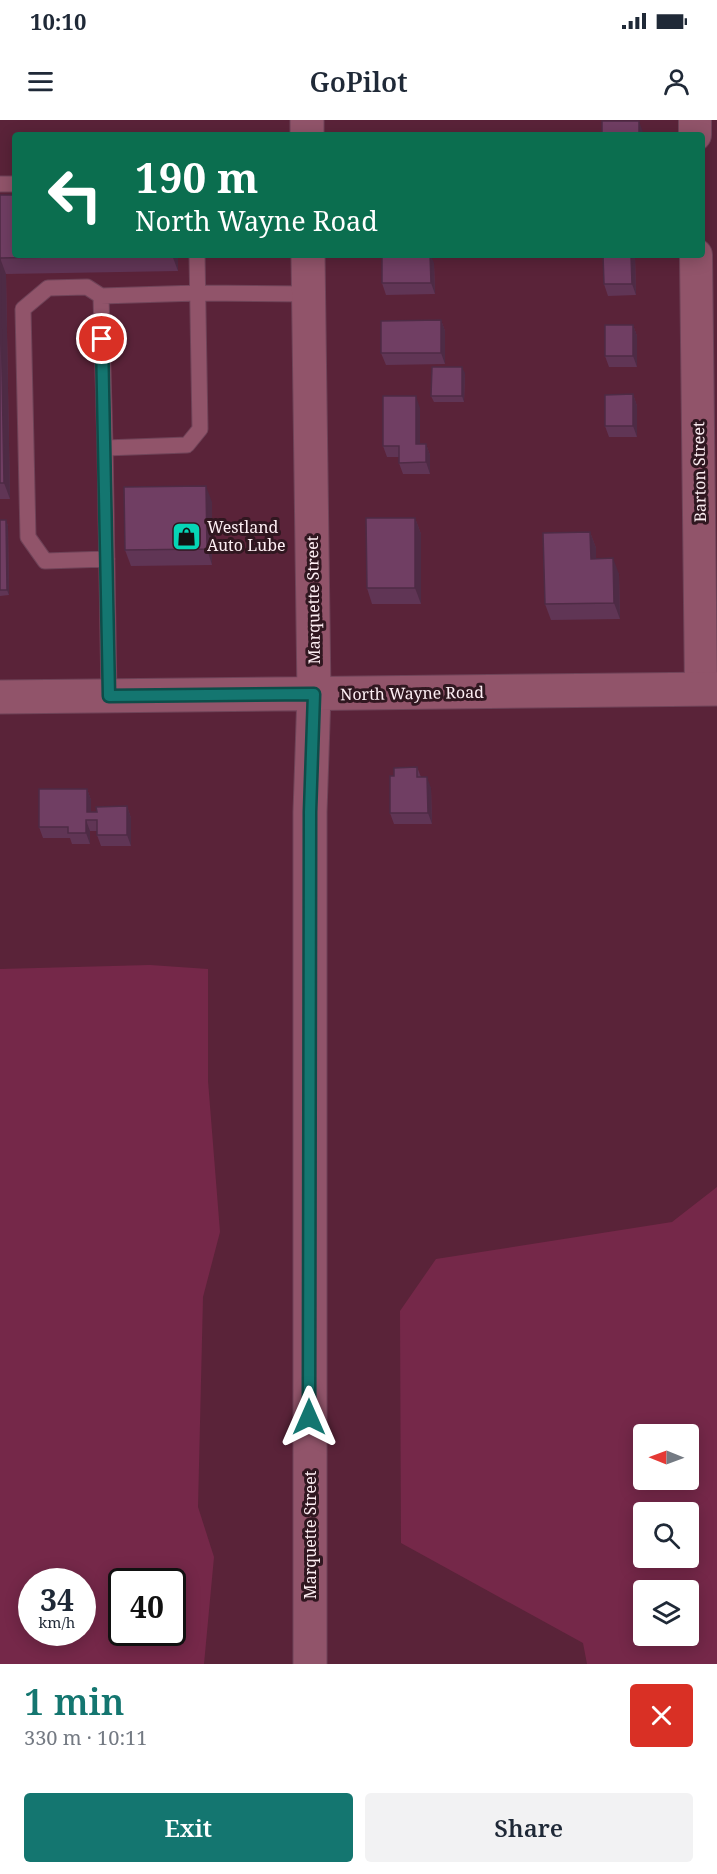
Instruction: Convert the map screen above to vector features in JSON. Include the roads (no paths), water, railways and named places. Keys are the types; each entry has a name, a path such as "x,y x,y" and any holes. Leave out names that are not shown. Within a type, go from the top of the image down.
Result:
{"street":[{"name":"Marquette Street","path":"308,258 314,694 310,812 310,1664"},
{"name":"Barton Street","path":"696,258 709,689"},
{"name":"North Wayne Road","path":"0,697 709,689"}],"lane":[{"path":"105,448 187,445 200,429 197,258"},
{"path":"107,559 45,561 28,537 23,309 48,288 87,287 101,296 198,293 309,294"},
{"path":"101,296 109,696"}],"place":[{"name":"Westland Auto Lube","path":"186,536"}]}
